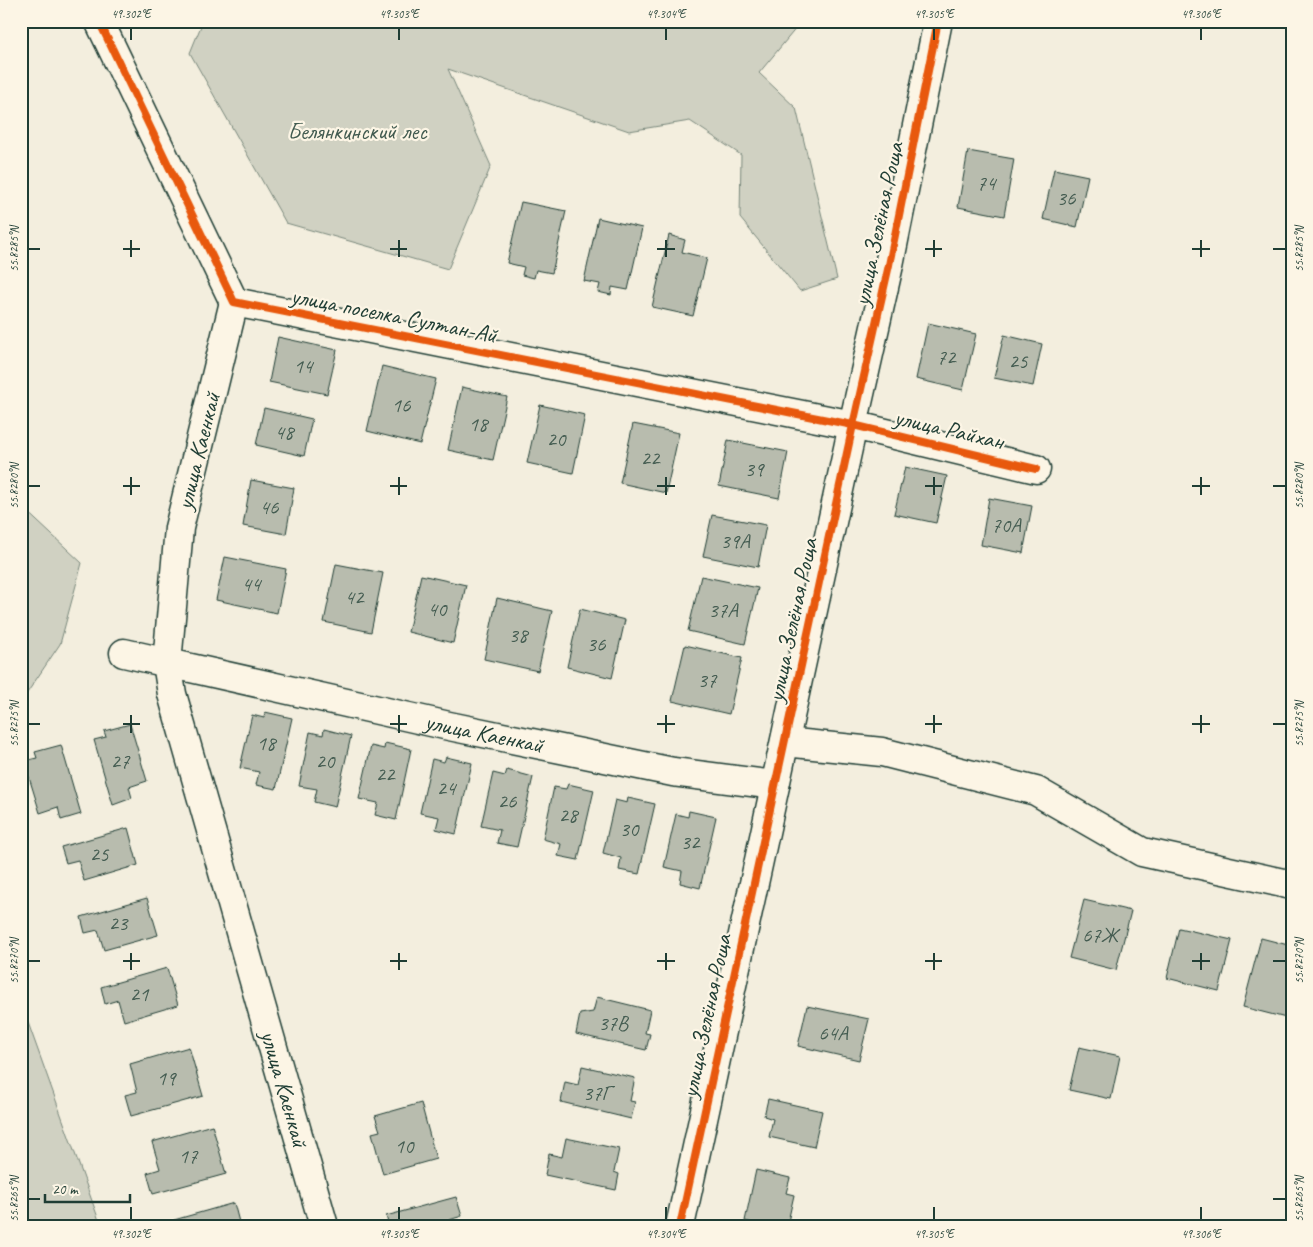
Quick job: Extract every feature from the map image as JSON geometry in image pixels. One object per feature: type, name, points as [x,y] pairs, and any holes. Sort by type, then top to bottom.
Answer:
[{"type":"street","points":[[99,21],[234,302]]},
{"type":"street","name":"улица Зелёная Роща","points":[[680,1226],[853,426],[890,265],[937,22]]},
{"type":"street","name":"улица поселка Султан-Ай","points":[[234,302],[853,426]]},
{"type":"street","name":"улица Каенкай","points":[[234,302],[180,528],[167,662],[175,703],[324,1226]]},
{"type":"street","name":"улица Райхан","points":[[853,426],[1036,469]]},
{"type":"street","name":"улица Каенкай","points":[[124,652],[449,726],[673,772],[775,785]]},
{"type":"street","points":[[785,742],[882,752],[1036,791],[1142,852],[1292,885]]},
{"type":"green space","name":"Белянкинский лес","points":[[203,21],[802,21],[759,73],[796,108],[837,279],[800,291],[740,218],[741,155],[690,121],[629,131],[448,69],[491,166],[448,269],[286,223],[190,53]]},
{"type":"green space","points":[[21,506],[82,563],[60,644],[21,702]]},
{"type":"green space","points":[[21,1003],[101,1226],[21,1226]]},
{"type":"building","points":[[968,151],[1014,159],[1004,216],[958,207]]},
{"type":"building","points":[[1054,169],[1088,176],[1077,227],[1043,219]]},
{"type":"building","points":[[521,202],[566,211],[552,273],[536,270],[534,278],[522,275],[524,267],[507,263]]},
{"type":"building","points":[[598,218],[642,228],[628,290],[612,287],[611,295],[598,292],[600,284],[584,281]]},
{"type":"building","points":[[669,235],[685,240],[682,252],[707,258],[693,316],[652,307]]},
{"type":"building","points":[[928,323],[976,334],[963,390],[916,379]]},
{"type":"building","points":[[1004,335],[1042,344],[1033,386],[994,378]]},
{"type":"building","points":[[278,337],[337,350],[327,394],[269,382]]},
{"type":"building","points":[[382,366],[436,379],[420,444],[367,431]]},
{"type":"building","points":[[462,387],[507,397],[493,460],[448,450]]},
{"type":"building","points":[[540,405],[585,415],[573,473],[527,463]]},
{"type":"building","points":[[264,408],[312,419],[304,456],[256,445]]},
{"type":"building","points":[[633,424],[679,433],[666,493],[620,483]]},
{"type":"building","points":[[728,440],[788,452],[779,498],[719,486]]},
{"type":"building","points":[[905,467],[947,476],[936,523],[894,514]]},
{"type":"building","points":[[251,480],[294,488],[286,534],[243,526]]},
{"type":"building","points":[[989,498],[1032,506],[1023,553],[981,545]]},
{"type":"building","points":[[712,515],[766,525],[758,567],[703,556]]},
{"type":"building","points":[[225,557],[286,569],[277,613],[216,600]]},
{"type":"building","points":[[336,564],[383,573],[371,632],[324,622]]},
{"type":"building","points":[[421,575],[466,585],[453,643],[408,632]]},
{"type":"building","points":[[701,576],[758,588],[745,644],[688,631]]},
{"type":"building","points":[[497,598],[552,611],[538,671],[484,659]]},
{"type":"building","points":[[580,609],[625,620],[612,678],[567,667]]},
{"type":"building","points":[[685,645],[742,658],[729,714],[672,701]]},
{"type":"building","points":[[265,712],[292,718],[276,789],[256,785],[259,772],[240,768],[252,715],[264,718]]},
{"type":"building","points":[[130,724],[147,781],[129,787],[132,798],[113,805],[94,740],[106,737],[104,731]]},
{"type":"building","points":[[324,729],[351,736],[335,807],[314,802],[317,789],[299,786],[310,732],[323,735]]},
{"type":"building","points":[[385,743],[411,749],[396,820],[375,815],[378,803],[359,799],[371,746],[384,749]]},
{"type":"building","points":[[61,745],[81,814],[61,820],[58,807],[40,813],[24,761],[37,758],[35,752]]},
{"type":"building","points":[[446,757],[472,763],[456,834],[436,829],[439,817],[420,813],[432,759],[444,762]]},
{"type":"building","points":[[507,770],[533,777],[517,847],[497,843],[500,830],[481,826],[493,773],[505,776]]},
{"type":"building","points":[[568,784],[594,790],[578,860],[558,856],[561,844],[543,839],[554,787],[566,789]]},
{"type":"building","points":[[628,798],[655,804],[639,874],[619,870],[621,858],[603,853],[615,800],[627,803]]},
{"type":"building","points":[[689,811],[716,817],[700,888],[680,883],[682,871],[664,867],[676,814],[688,817]]},
{"type":"building","points":[[128,828],[138,865],[84,881],[78,860],[66,863],[61,847]]},
{"type":"building","points":[[147,898],[158,935],[104,950],[98,930],[85,933],[81,917]]},
{"type":"building","points":[[1084,900],[1131,911],[1116,970],[1069,958]]},
{"type":"building","points":[[1179,928],[1232,940],[1219,991],[1167,978]]},
{"type":"building","points":[[1261,938],[1292,946],[1292,995],[1286,1018],[1243,1007]]},
{"type":"building","points":[[167,968],[178,1005],[124,1021],[118,1000],[105,1004],[101,987]]},
{"type":"building","points":[[597,997],[650,1010],[645,1033],[650,1034],[646,1050],[576,1034],[580,1014],[593,1012]]},
{"type":"building","points":[[807,1006],[869,1019],[859,1060],[798,1046]]},
{"type":"building","points":[[189,1047],[203,1096],[131,1116],[125,1095],[137,1092],[130,1064]]},
{"type":"building","points":[[1079,1047],[1120,1056],[1111,1099],[1069,1090]]},
{"type":"building","points":[[582,1066],[635,1078],[630,1101],[635,1102],[631,1119],[561,1102],[565,1082],[578,1085]]},
{"type":"building","points":[[768,1099],[822,1111],[814,1147],[769,1137],[773,1119],[764,1116]]},
{"type":"building","points":[[421,1103],[436,1159],[383,1174],[372,1133],[380,1131],[375,1116]]},
{"type":"building","points":[[212,1125],[226,1174],[153,1194],[147,1173],[160,1169],[152,1142]]},
{"type":"building","points":[[566,1138],[619,1149],[614,1172],[619,1174],[616,1190],[545,1175],[549,1154],[562,1157]]},
{"type":"building","points":[[756,1170],[790,1178],[786,1193],[794,1195],[787,1226],[766,1226],[745,1221]]},
{"type":"building","points":[[456,1197],[462,1216],[449,1220],[451,1226],[389,1226],[386,1216]]},
{"type":"building","points":[[234,1203],[240,1226],[176,1226],[174,1220]]},
{"type":"building","points":[[552,1220],[579,1226],[551,1226]]},
{"type":"cycle path","points":[[99,21],[234,302],[853,425],[1036,469]]},
{"type":"cycle path","points":[[680,1226],[889,265],[938,21]]}]
